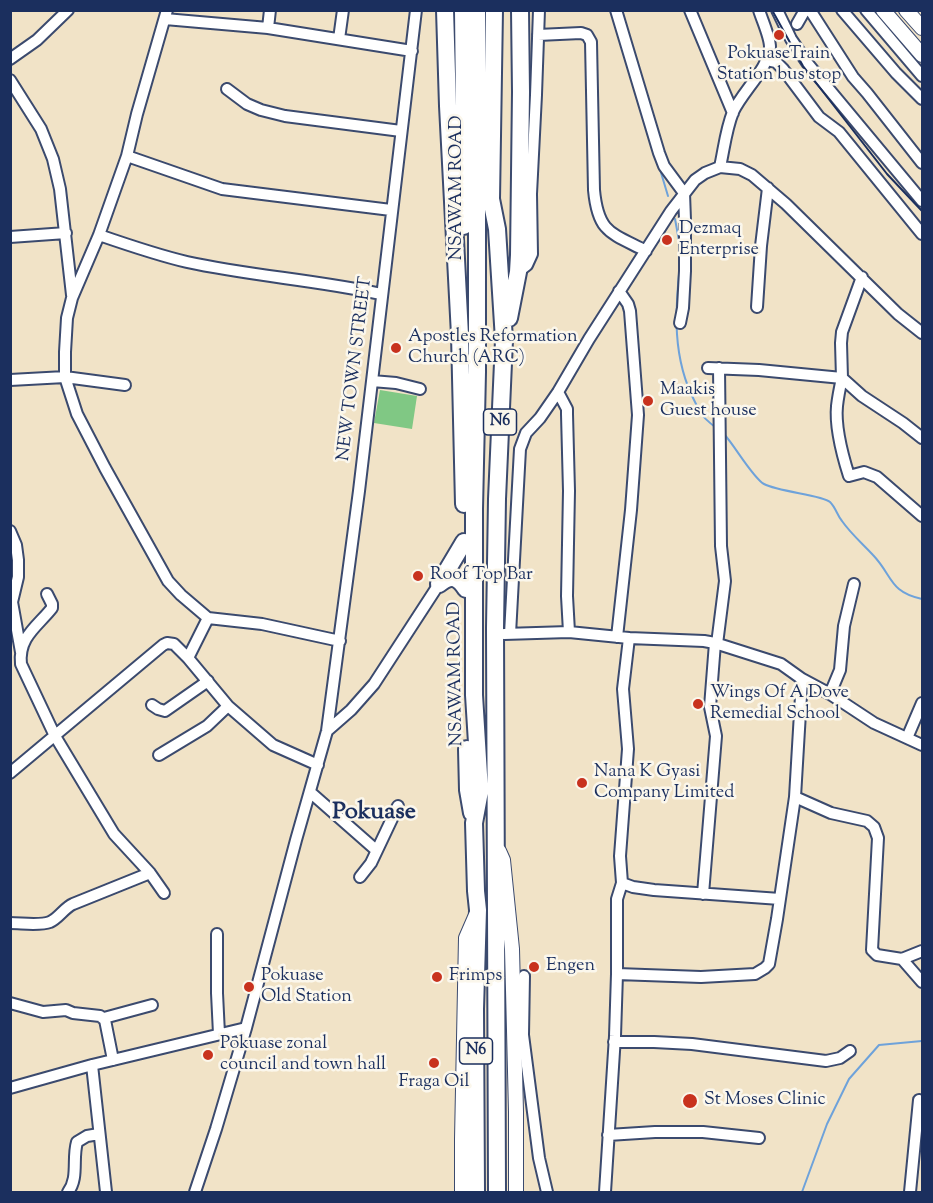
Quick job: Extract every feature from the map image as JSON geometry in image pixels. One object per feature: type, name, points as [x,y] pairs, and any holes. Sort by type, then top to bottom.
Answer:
[{"type":"highway","points":[[445,10],[460,335],[468,790],[474,823]]},
{"type":"highway","points":[[460,335],[465,196],[463,10]]},
{"type":"highway","name":"NSAWAM ROAD","points":[[476,1192],[475,1009],[478,910],[474,823],[480,791],[474,695],[477,10]]},
{"type":"highway","name":"NSAWAM ROAD","points":[[494,10],[491,199],[497,229],[504,340],[496,499],[502,634],[496,847],[497,1192]]},
{"type":"highway","points":[[497,229],[502,199],[515,12]]},
{"type":"highway","points":[[504,340],[518,272],[521,92],[515,12]]},
{"type":"highway","points":[[439,584],[464,542]]},
{"type":"highway","points":[[439,584],[455,578],[466,589]]},
{"type":"main road","points":[[883,10],[922,55]]},
{"type":"main road","points":[[906,10],[922,28]]},
{"type":"main road","points":[[496,847],[503,860],[512,949],[516,1192]]},
{"type":"main road","points":[[462,1192],[465,938],[478,910]]},
{"type":"main road","points":[[497,971],[513,1004]]},
{"type":"street","points":[[10,59],[37,40],[68,10]]},
{"type":"street","points":[[268,28],[270,10]]},
{"type":"street","points":[[339,39],[343,10]]},
{"type":"street","name":"NEW TOWN STREET","points":[[195,1192],[246,1028],[327,731],[340,641],[416,10]]},
{"type":"street","points":[[518,272],[527,265],[532,254],[531,194],[539,10]]},
{"type":"street","points":[[616,10],[659,153],[664,166],[684,194],[685,271],[680,323]]},
{"type":"street","points":[[690,10],[733,113]]},
{"type":"street","points":[[720,167],[733,113],[767,60],[770,46],[759,10]]},
{"type":"street","points":[[777,10],[791,39],[808,64],[922,201]]},
{"type":"street","points":[[797,24],[807,10],[853,77],[922,163]]},
{"type":"street","points":[[842,10],[896,73],[922,99]]},
{"type":"street","points":[[866,10],[922,76]]},
{"type":"street","points":[[340,641],[262,624],[208,618],[168,581],[77,414],[65,377],[64,352],[67,318],[72,298],[99,235],[127,156],[166,15],[268,28],[412,51]]},
{"type":"street","points":[[538,35],[581,33],[587,35],[591,42],[595,205],[603,225],[609,231],[646,251]]},
{"type":"street","points":[[767,60],[776,62],[783,69],[819,117],[839,132],[922,234]]},
{"type":"street","points":[[10,80],[40,129],[53,159],[60,189],[72,298]]},
{"type":"street","points":[[227,89],[248,104],[285,116],[401,131]]},
{"type":"street","points":[[127,156],[222,189],[392,210]]},
{"type":"street","points":[[922,333],[898,314],[862,277],[752,175],[740,169],[720,167],[695,180],[619,291],[558,392],[540,418],[526,433],[520,449],[502,634],[569,632],[629,638],[704,641],[716,644],[781,664],[874,723],[922,745]]},
{"type":"street","points":[[757,307],[768,188]]},
{"type":"street","points":[[10,237],[66,233]]},
{"type":"street","points":[[99,235],[140,250],[189,262],[381,294]]},
{"type":"street","points":[[862,277],[841,343],[842,378],[837,414],[843,457],[849,476],[864,472],[877,477],[922,516]]},
{"type":"street","points":[[617,637],[631,510],[638,415],[630,312],[628,304],[619,291]]},
{"type":"street","points":[[703,894],[716,736],[710,711],[725,581],[721,546],[720,431],[714,368],[842,378],[862,396],[922,438]]},
{"type":"street","points":[[10,380],[65,377],[124,385]]},
{"type":"street","points":[[372,381],[396,383],[420,389]]},
{"type":"street","points":[[558,392],[567,409],[569,632]]},
{"type":"street","points":[[10,531],[16,545],[18,561],[18,577],[12,602],[21,664],[56,736],[114,834],[150,873],[164,893]]},
{"type":"street","points":[[327,731],[351,710],[374,684],[439,584]]},
{"type":"street","points":[[830,694],[840,670],[844,626],[854,584]]},
{"type":"street","points":[[21,652],[32,628],[52,608],[47,594]]},
{"type":"street","points":[[188,658],[208,618]]},
{"type":"street","points":[[605,1192],[617,974],[617,899],[622,883],[620,856],[628,749],[623,689],[629,638]]},
{"type":"street","points":[[10,773],[166,643],[174,644],[228,706],[273,745],[318,765]]},
{"type":"street","points":[[617,974],[701,977],[755,974],[769,964],[795,797],[802,679]]},
{"type":"street","points":[[152,705],[165,711],[208,681]]},
{"type":"street","points":[[907,738],[922,704]]},
{"type":"street","points":[[159,755],[207,726],[228,706]]},
{"type":"street","points":[[310,792],[376,850]]},
{"type":"street","points":[[795,797],[831,813],[867,821],[874,827],[878,838],[872,950],[878,955],[903,959],[922,951]]},
{"type":"street","points":[[360,877],[370,863],[398,806]]},
{"type":"street","points":[[11,923],[50,922],[73,904],[150,873]]},
{"type":"street","points":[[622,883],[648,890],[780,899]]},
{"type":"street","points":[[217,934],[219,1034]]},
{"type":"street","points":[[903,959],[922,982]]},
{"type":"street","points":[[524,976],[523,1035],[539,1158],[547,1192]]},
{"type":"street","points":[[10,1003],[39,1011],[66,1010],[104,1018],[152,1005]]},
{"type":"street","points":[[104,1018],[113,1060]]},
{"type":"street","points":[[10,1088],[92,1065],[246,1028]]},
{"type":"street","points":[[614,1042],[692,1044],[826,1062],[840,1058],[850,1051]]},
{"type":"street","points":[[92,1065],[106,1192]]},
{"type":"street","points":[[910,1192],[919,1100]]},
{"type":"street","points":[[608,1135],[703,1132],[759,1138]]},
{"type":"street","points":[[68,1192],[74,1180],[77,1142],[87,1136],[99,1134]]},
{"type":"green space","points":[[380,390],[417,396],[412,429],[374,423]]},
{"type":"waterway","points":[[659,166],[668,196]]},
{"type":"waterway","points":[[675,219],[680,246]]},
{"type":"waterway","points":[[680,264],[676,317],[682,368],[701,414],[715,427]]},
{"type":"waterway","points":[[724,434],[764,484],[830,502],[840,519],[879,563],[897,588],[922,599]]},
{"type":"waterway","points":[[802,1192],[827,1124],[849,1079],[879,1045],[922,1041]]},
{"type":"railway","points":[[772,10],[803,66],[887,174],[922,211]]},
{"type":"place","name":"PokuaseTrain Station bus stop","points":[[779,35]]},
{"type":"place","name":"Dezmaq Enterprise","points":[[667,240]]},
{"type":"place","name":"Apostles Reformation Church (ARC)","points":[[396,348]]},
{"type":"place","name":"Maakis Guest house","points":[[648,401]]},
{"type":"place","name":"Roof Top Bar","points":[[418,576]]},
{"type":"place","name":"Wings Of A Dove Remedial School","points":[[698,704]]},
{"type":"place","name":"Nana K Gyasi Company Limited","points":[[582,783]]},
{"type":"place","name":"Engen","points":[[534,967]]},
{"type":"place","name":"Frimps","points":[[437,977]]},
{"type":"place","name":"Pokuase Old Station","points":[[249,987]]},
{"type":"place","name":"Pokuase zonal council and town hall","points":[[208,1055]]},
{"type":"place","name":"Fraga Oil","points":[[434,1063]]},
{"type":"place","name":"St Moses Clinic","points":[[690,1101]]},
{"type":"district","name":"Pokuase","points":[[374,814]]}]
